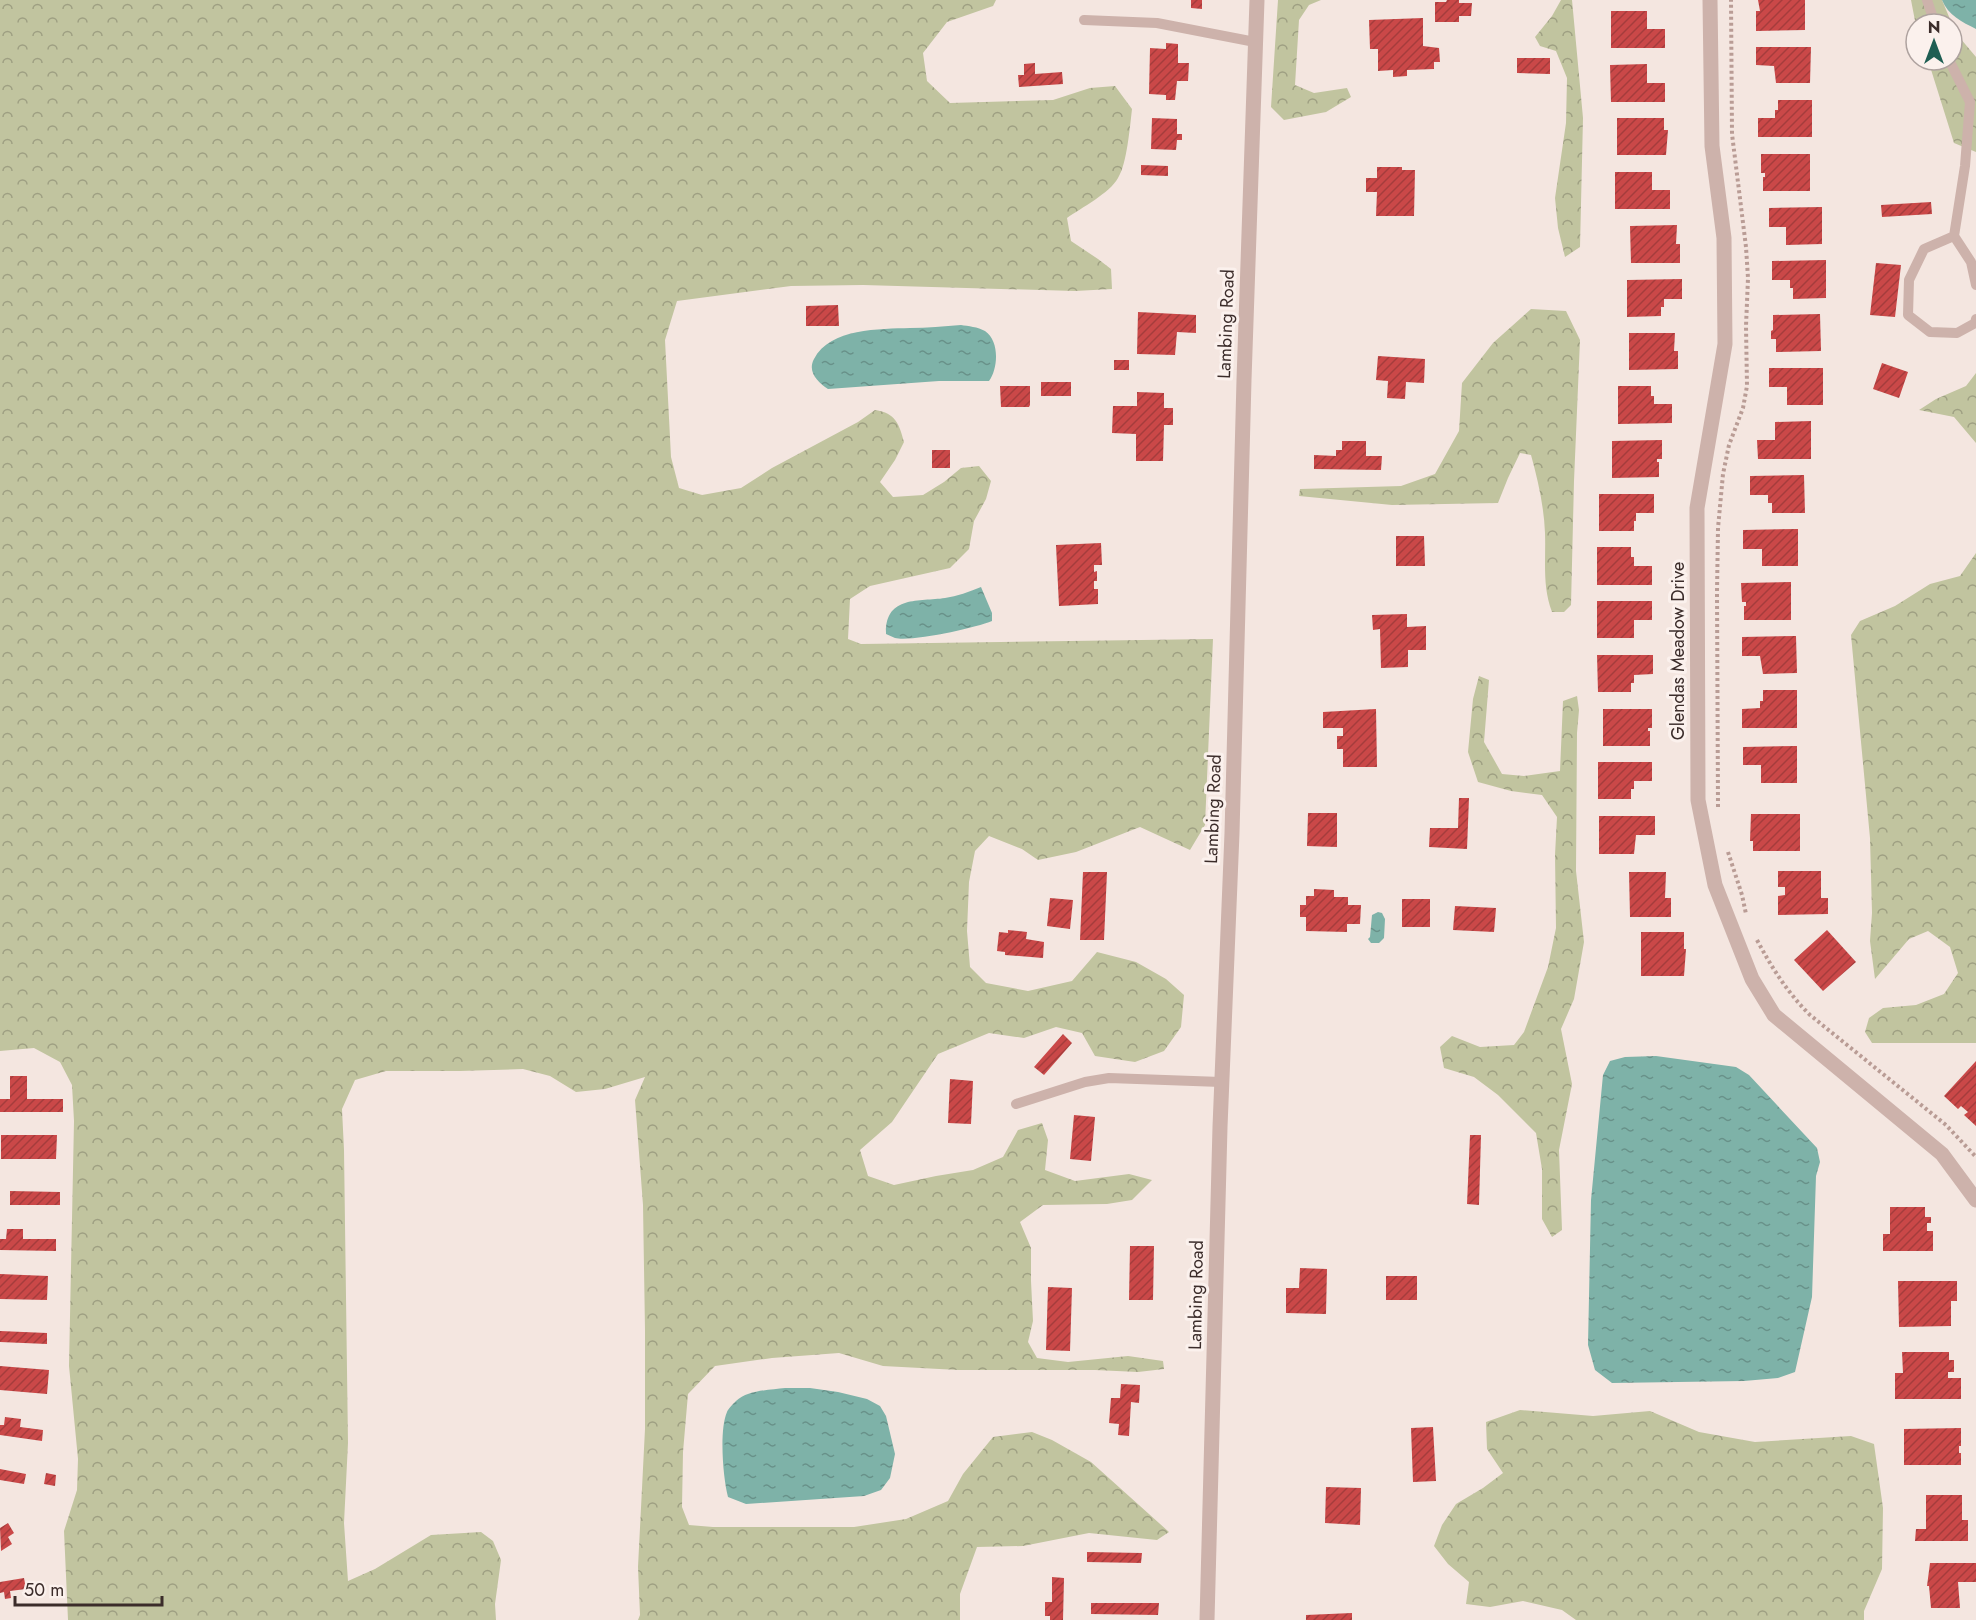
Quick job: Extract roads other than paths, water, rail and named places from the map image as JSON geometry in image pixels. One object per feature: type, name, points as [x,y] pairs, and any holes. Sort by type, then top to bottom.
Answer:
[{"type":"street","name":"Lambing Road","points":[[1207,1620],[1221,1082],[1233,833],[1257,0]]},
{"type":"street","name":"Glendas Meadow Drive","points":[[1710,0],[1712,146],[1724,238],[1725,344],[1696,508],[1698,800],[1715,885],[1752,979],[1774,1015],[1942,1154],[1976,1200]]},
{"type":"lane","points":[[1084,20],[1157,23],[1255,42]]},
{"type":"lane","points":[[1955,72],[1970,102],[1965,166],[1954,236],[1971,262],[1976,285]]},
{"type":"lane","points":[[1954,236],[1924,249],[1909,280],[1908,315],[1930,332],[1957,333],[1975,323],[1976,319]]},
{"type":"lane","points":[[1016,1104],[1084,1082],[1108,1078],[1221,1082]]},
{"type":"water","points":[[1942,0],[1976,0],[1976,29],[1964,23],[1964,12],[1950,12]]},
{"type":"water","points":[[961,325],[985,331],[993,341],[996,363],[989,381],[939,381],[828,389],[817,380],[813,372],[812,364],[821,349],[843,336],[871,330]]},
{"type":"water","points":[[981,587],[992,613],[992,621],[958,631],[915,638],[895,638],[886,634],[887,621],[891,612],[905,603],[945,598]]},
{"type":"water","points":[[1382,913],[1385,919],[1384,938],[1379,943],[1371,943],[1368,939],[1372,915]]},
{"type":"water","points":[[1656,1056],[1736,1067],[1749,1075],[1817,1148],[1820,1162],[1816,1176],[1812,1297],[1795,1372],[1778,1378],[1744,1381],[1612,1383],[1595,1370],[1588,1345],[1591,1200],[1603,1075],[1610,1061],[1625,1057]]},
{"type":"water","points":[[810,1388],[838,1392],[867,1399],[880,1406],[886,1416],[895,1454],[890,1478],[881,1490],[864,1496],[746,1504],[728,1497],[722,1442],[728,1411],[741,1397],[759,1391]]}]
